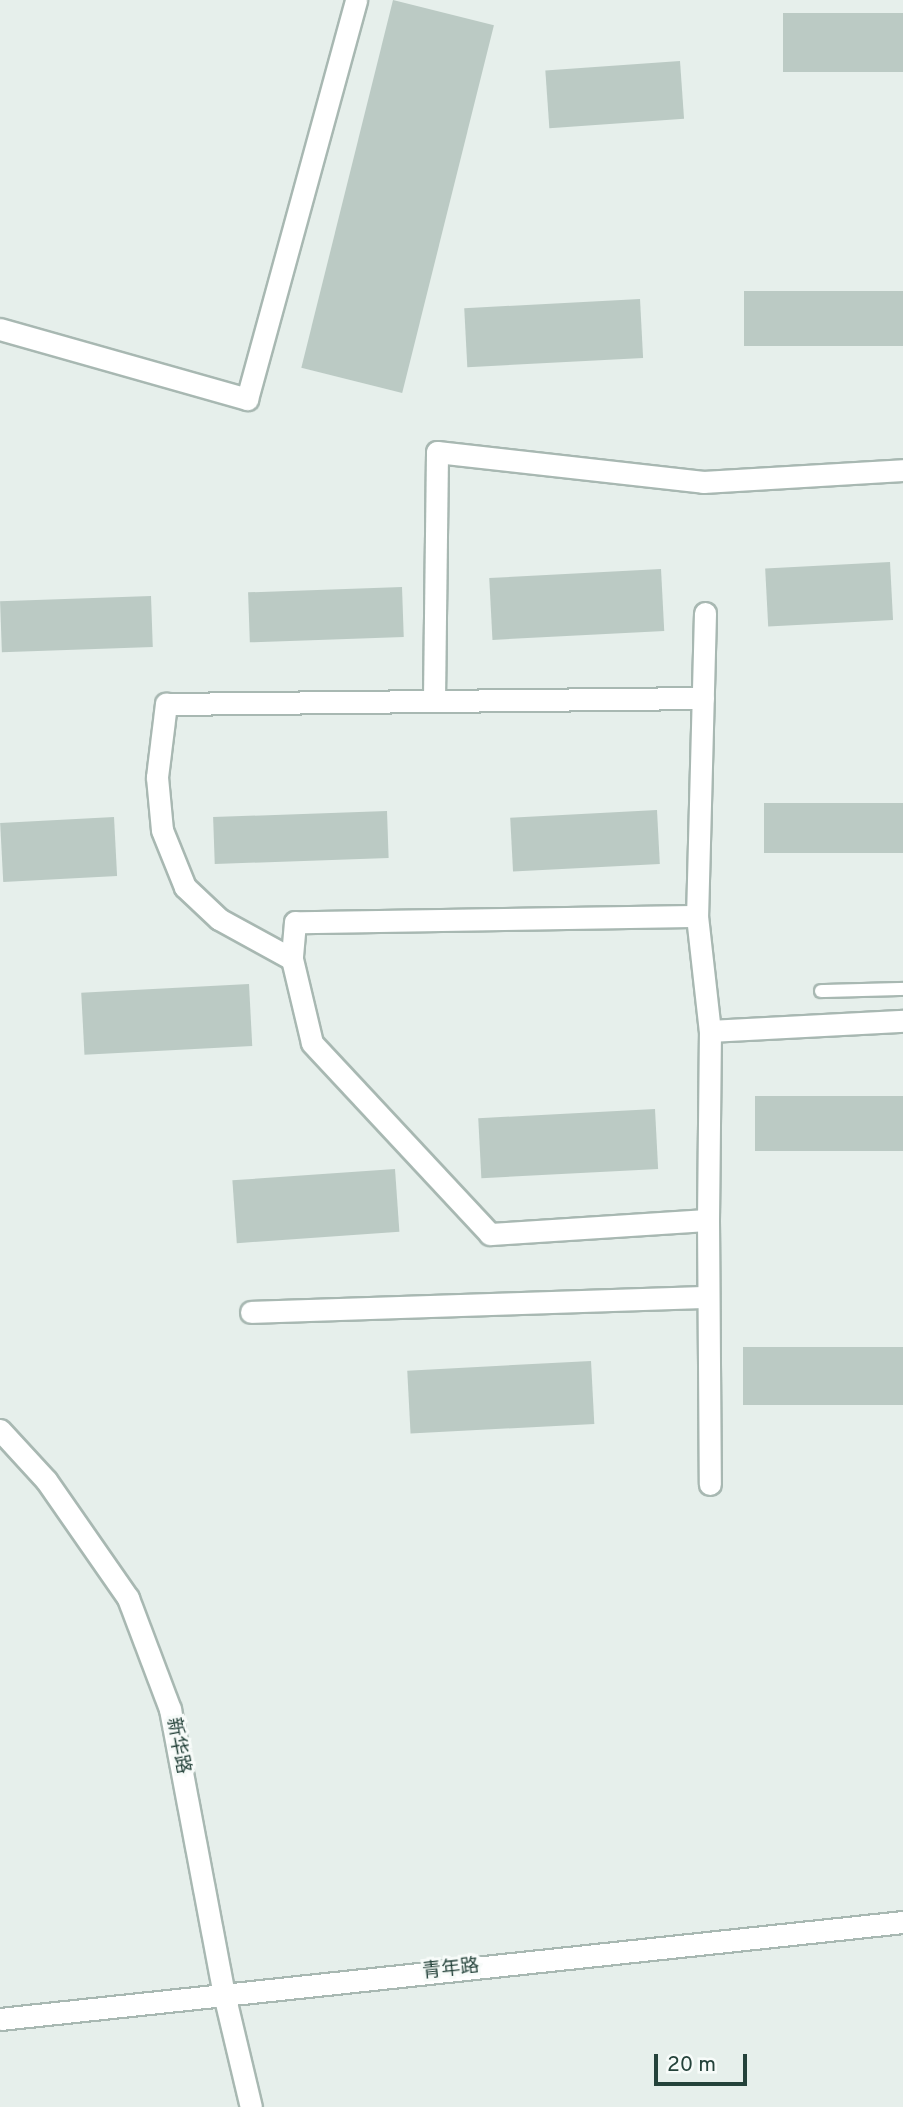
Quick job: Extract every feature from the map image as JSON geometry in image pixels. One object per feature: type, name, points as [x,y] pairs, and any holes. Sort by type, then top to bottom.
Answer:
[{"type":"street","points":[[0,329],[247,399],[356,0]]},
{"type":"street","points":[[433,699],[437,452],[703,482],[903,470]]},
{"type":"street","points":[[705,613],[697,916],[710,1031],[710,1483]]},
{"type":"street","points":[[292,959],[219,919],[185,887],[162,830],[157,777],[166,704],[703,698]]},
{"type":"street","points":[[697,916],[295,922],[292,959],[312,1043],[490,1234],[708,1220]]},
{"type":"street","points":[[710,1031],[903,1021]]},
{"type":"street","points":[[251,1312],[708,1297]]},
{"type":"street","name":"新华路","points":[[0,1430],[46,1480],[128,1598],[170,1709],[224,1994],[251,2107]]},
{"type":"street","name":"青年路","points":[[0,2019],[903,1922]]},
{"type":"lane","points":[[821,991],[903,989]]},
{"type":"building","points":[[393,0],[494,25],[402,393],[301,368]]},
{"type":"building","points":[[783,13],[903,13],[903,72],[783,72]]},
{"type":"building","points":[[680,61],[684,119],[549,128],[545,70]]},
{"type":"building","points":[[744,291],[903,291],[903,346],[744,346]]},
{"type":"building","points":[[640,299],[643,358],[467,367],[464,308]]},
{"type":"building","points":[[890,562],[893,620],[768,626],[765,569]]},
{"type":"building","points":[[661,569],[664,631],[492,640],[489,578]]},
{"type":"building","points":[[402,587],[404,637],[250,642],[248,592]]},
{"type":"building","points":[[151,596],[153,647],[2,652],[0,601]]},
{"type":"building","points":[[764,803],[903,803],[903,853],[764,853]]},
{"type":"building","points":[[657,810],[660,864],[513,872],[510,818]]},
{"type":"building","points":[[387,811],[389,858],[215,864],[213,817]]},
{"type":"building","points":[[114,817],[117,876],[3,882],[0,823]]},
{"type":"building","points":[[249,984],[252,1046],[84,1055],[81,993]]},
{"type":"building","points":[[755,1096],[903,1096],[903,1151],[755,1151]]},
{"type":"building","points":[[655,1109],[658,1169],[481,1178],[478,1118]]},
{"type":"building","points":[[395,1169],[399,1232],[237,1243],[232,1180]]},
{"type":"building","points":[[743,1347],[903,1347],[903,1405],[743,1405]]},
{"type":"building","points":[[591,1361],[594,1424],[411,1434],[407,1371]]}]
